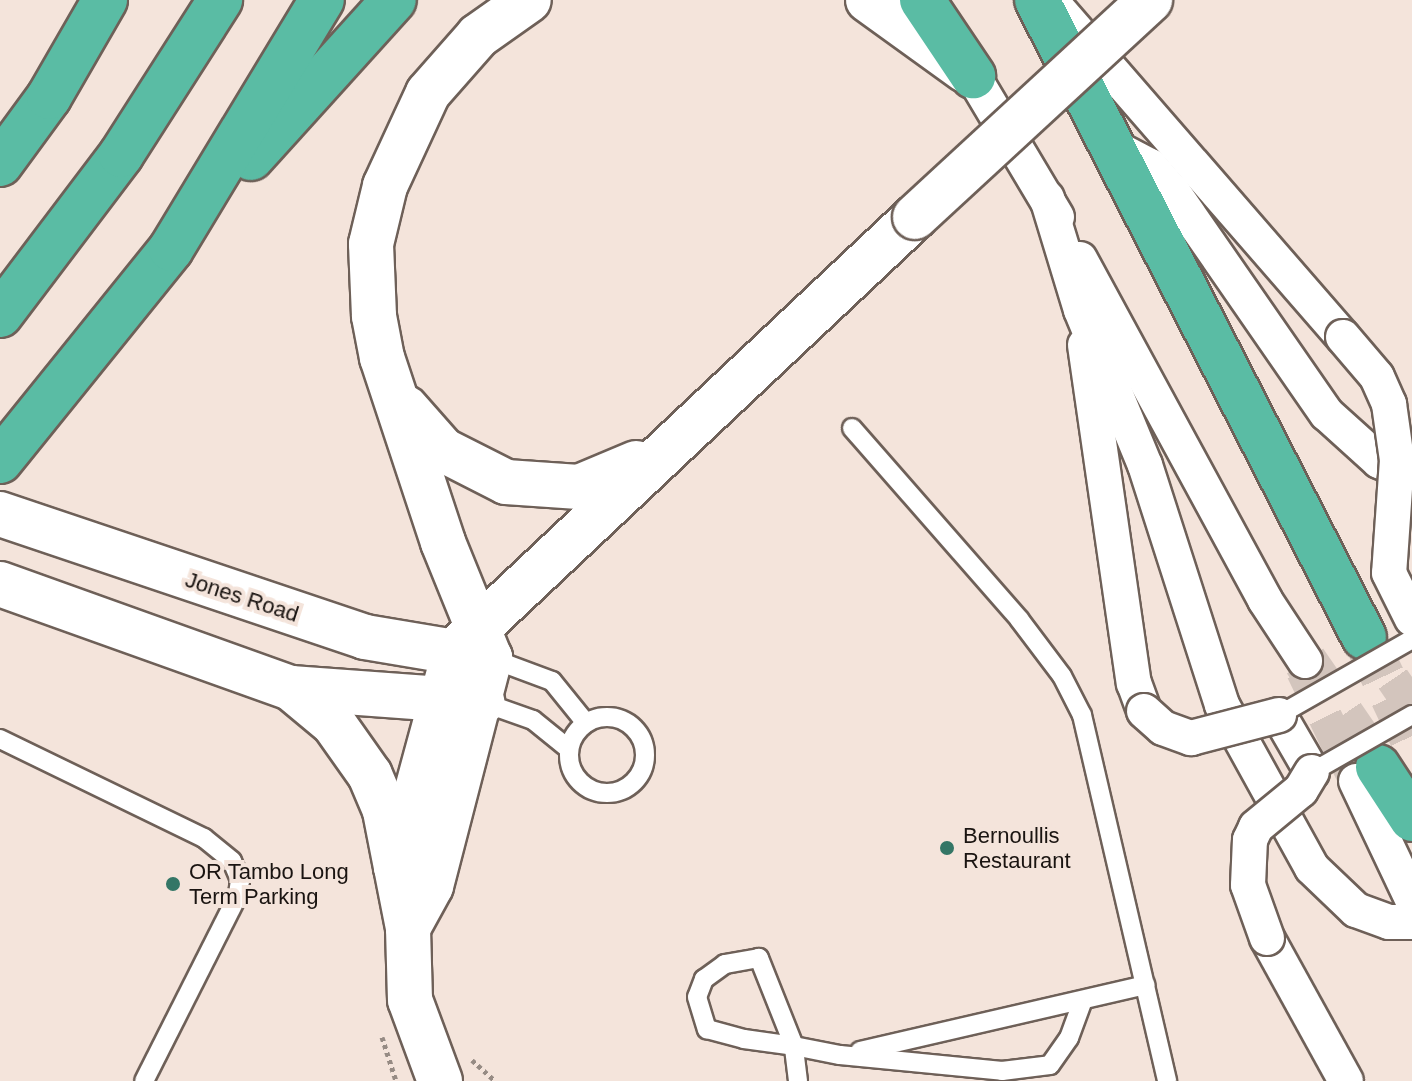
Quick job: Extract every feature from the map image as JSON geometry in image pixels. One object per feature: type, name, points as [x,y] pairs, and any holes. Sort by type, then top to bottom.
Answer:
[{"type":"highway","points":[[0,164],[49,97],[105,0]]},
{"type":"highway","points":[[0,315],[121,155],[220,0]]},
{"type":"highway","points":[[171,249],[322,0]]},
{"type":"highway","points":[[12,448],[171,249],[394,0]]},
{"type":"highway","points":[[922,0],[973,76]]},
{"type":"highway","points":[[1037,0],[1364,637]]},
{"type":"highway","points":[[1367,774],[1412,819]]},
{"type":"street","points":[[408,928],[431,886],[462,699],[475,644],[392,391],[374,316],[371,268],[385,186],[428,93],[478,36],[529,0]]},
{"type":"street","points":[[868,0],[973,76],[1047,198],[1265,600],[1304,666]]},
{"type":"street","points":[[1050,0],[1278,260],[1384,390],[1397,460],[1387,559],[1403,582],[1412,619]]},
{"type":"street","points":[[475,644],[675,440],[1150,0]]},
{"type":"street","points":[[1112,146],[1150,166],[1173,192],[1327,414],[1379,461],[1412,476]]},
{"type":"street","points":[[1047,198],[1081,310],[1145,465],[1209,673],[1293,838],[1328,887],[1356,910],[1389,922],[1412,922]]},
{"type":"street","points":[[1081,310],[1134,683],[1144,711],[1163,728],[1191,738],[1279,715],[1312,772],[1301,790],[1256,827],[1250,840],[1248,885],[1319,1081]]},
{"type":"street","points":[[392,391],[443,450],[486,475],[529,487],[597,483],[675,440]]},
{"type":"street","name":"Jones Road","points":[[0,514],[365,637],[475,644]]},
{"type":"street","points":[[0,584],[291,688],[462,699]]},
{"type":"street","points":[[291,688],[334,724],[370,775],[385,811],[408,928],[410,1000],[445,1073]]},
{"type":"street","points":[[396,867],[462,699]]},
{"type":"street","points":[[1367,774],[1412,899]]},
{"type":"street","points":[[1267,938],[1346,1081]]},
{"type":"lane","points":[[852,428],[1062,676],[1094,757],[1167,1081]]},
{"type":"lane","points":[[1279,715],[1412,639]]},
{"type":"lane","points":[[475,644],[552,681],[586,723]]},
{"type":"lane","points":[[462,699],[533,720],[569,749],[574,772],[590,789],[621,791],[635,782],[646,752],[631,725],[617,718],[586,723],[569,749]]},
{"type":"lane","points":[[1312,772],[1412,715]]},
{"type":"lane","points":[[0,739],[204,838],[222,850],[236,871],[238,895],[144,1081]]},
{"type":"lane","points":[[798,1081],[794,1046],[769,971],[759,958],[725,964],[704,979],[697,997],[707,1029],[794,1046],[840,1055],[1002,1071],[1040,1069],[1059,1057],[1083,1000]]},
{"type":"lane","points":[[840,1055],[1145,985]]},
{"type":"tunnel","points":[[1364,637],[1412,707]]},
{"type":"tunnel","points":[[1364,637],[1412,739]]},
{"type":"tunnel","points":[[1305,661],[1378,767]]},
{"type":"tunnel","points":[[1303,671],[1356,781]]},
{"type":"place","name":"Bernoullis Restaurant","points":[[947,848]]},
{"type":"place","name":"OR Tambo Long Term Parking","points":[[173,884]]}]
